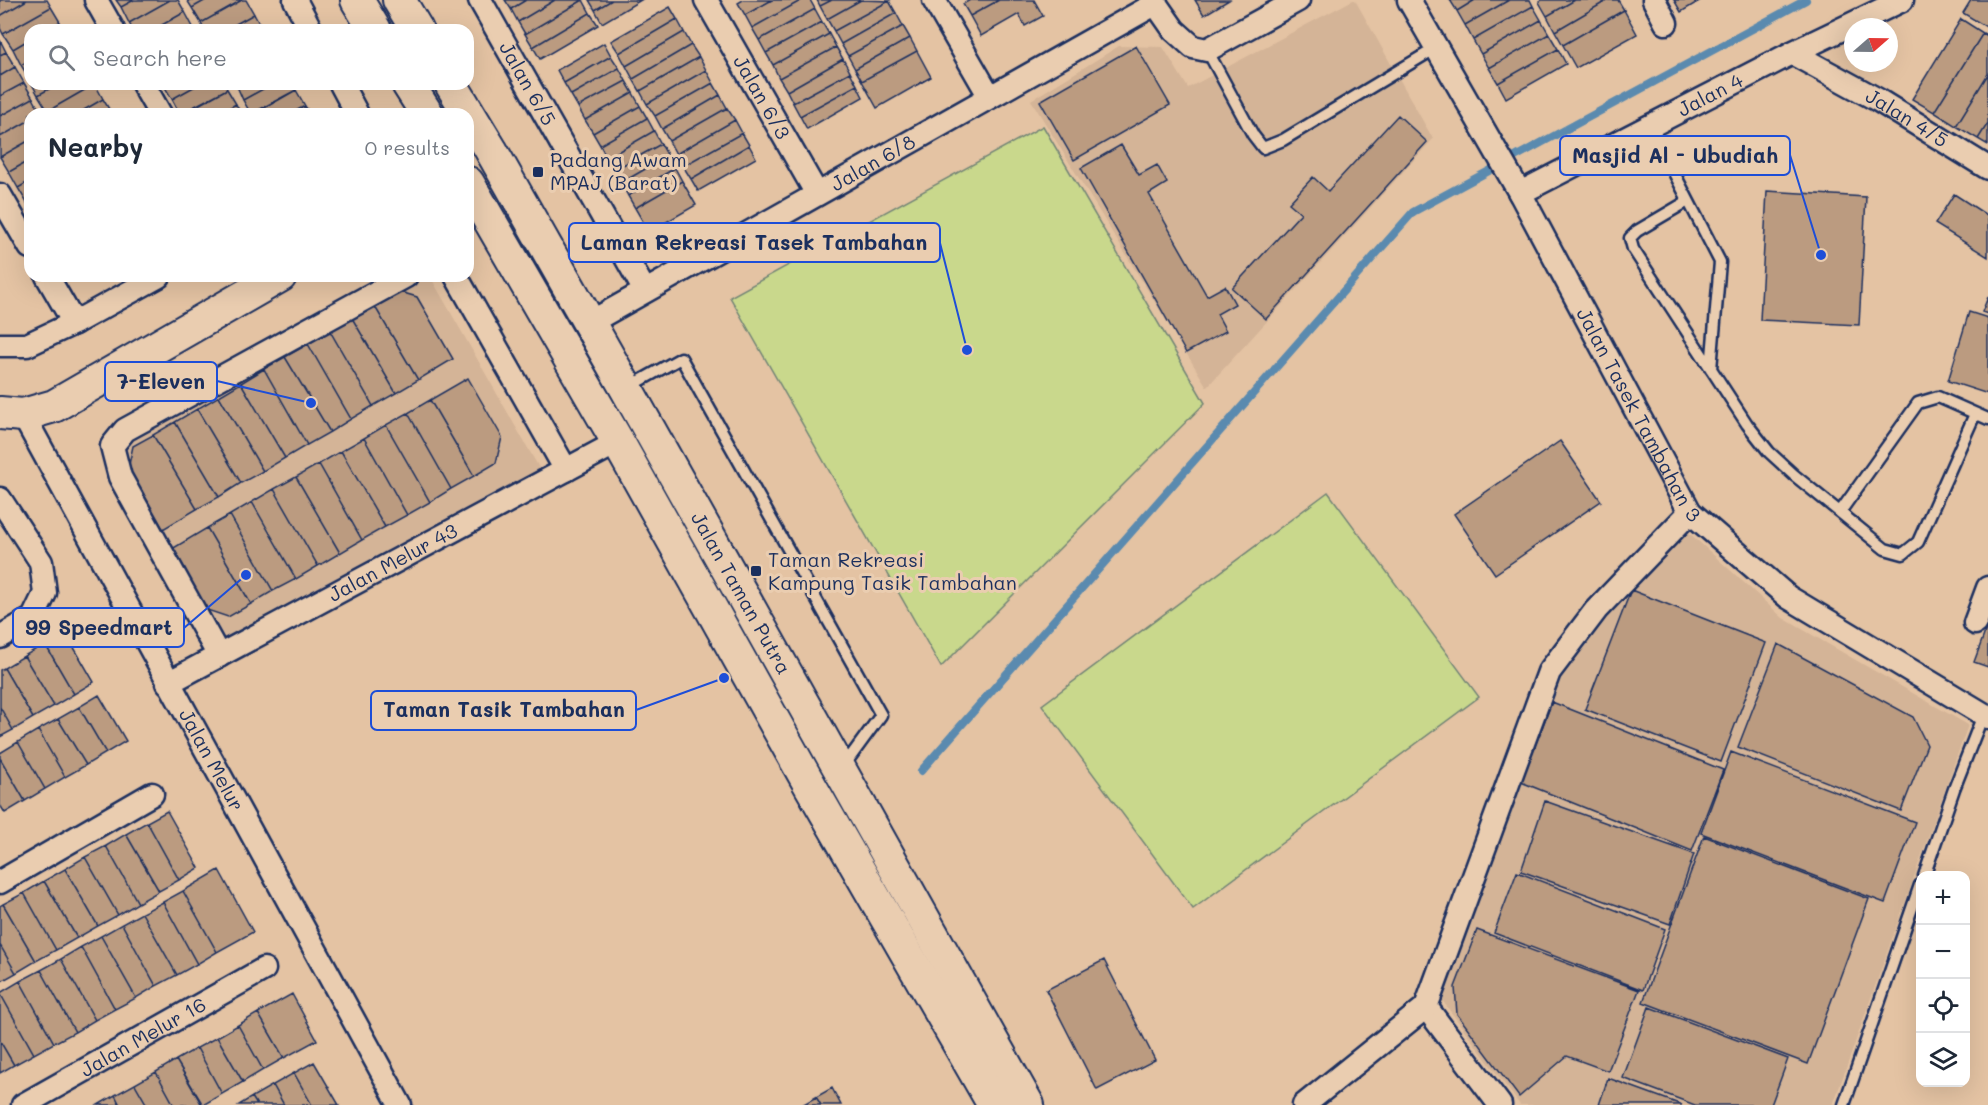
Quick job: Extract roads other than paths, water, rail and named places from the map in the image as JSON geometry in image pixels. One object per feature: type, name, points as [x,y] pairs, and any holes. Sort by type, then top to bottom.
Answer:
[{"type":"street","points":[[96,0],[110,24]]},
{"type":"street","points":[[295,0],[308,24]]},
{"type":"street","points":[[357,0],[371,24]]},
{"type":"street","points":[[399,0],[413,24]]},
{"type":"street","name":"Jalan 6/5","points":[[480,0],[645,291]]},
{"type":"street","points":[[934,0],[990,97]]},
{"type":"street","points":[[1154,2],[1174,30],[1193,47],[1208,50],[1298,0]]},
{"type":"street","name":"Jalan Tasek Tambahan 3","points":[[1409,0],[1514,183],[1690,512],[1788,597],[1986,716]]},
{"type":"street","points":[[1654,0],[1666,23]]},
{"type":"street","name":"Jalan 4","points":[[1514,183],[1650,126],[1902,0]]},
{"type":"street","name":"Jalan 6/8","points":[[589,323],[1154,2]]},
{"type":"street","name":"Jalan 6/3","points":[[715,3],[817,194]]},
{"type":"street","name":"Jalan 4/5","points":[[1792,53],[1878,100],[1988,168]]},
{"type":"street","points":[[146,90],[157,108]]},
{"type":"street","points":[[344,90],[354,108]]},
{"type":"street","points":[[412,90],[423,108]]},
{"type":"street","name":"Jalan Taman Putra","points":[[453,90],[460,108]]},
{"type":"street","name":"Jalan Taman Putra","points":[[479,157],[589,323],[1028,1105]]},
{"type":"street","name":"Jalan Taman Putra","points":[[474,193],[618,442],[811,787],[994,1105]]},
{"type":"street","points":[[0,195],[24,237]]},
{"type":"street","points":[[50,282],[74,323]]},
{"type":"street","points":[[0,345],[27,345],[74,323],[148,282]]},
{"type":"street","points":[[12,414],[54,406],[260,282]]},
{"type":"street","points":[[219,656],[120,477],[112,446],[125,430],[395,282]]},
{"type":"street","points":[[459,282],[566,470]]},
{"type":"street","name":"Jalan Melur","points":[[12,414],[168,683],[400,1105]]},
{"type":"street","name":"Jalan Melur 43","points":[[168,683],[618,442]]},
{"type":"street","points":[[0,500],[41,562],[45,593],[33,618],[0,637]]},
{"type":"street","points":[[1304,1105],[1426,1006],[1549,672],[1596,610],[1690,512]]},
{"type":"street","points":[[1975,623],[1988,588]]},
{"type":"street","points":[[811,787],[840,771]]},
{"type":"street","points":[[0,882],[152,794]]},
{"type":"street","name":"Jalan Melur 16","points":[[24,1105],[264,969]]},
{"type":"street","points":[[1426,1006],[1500,1105]]},
{"type":"lane","points":[[1208,50],[1253,135],[1263,148],[1283,140],[1436,48]]},
{"type":"lane","points":[[1650,126],[1719,262],[1711,369]]},
{"type":"lane","points":[[1688,201],[1637,231],[1630,238],[1633,249],[1747,424],[1769,452],[1885,549],[1903,554],[1917,542],[1975,414]]},
{"type":"lane","points":[[626,388],[681,358],[693,378],[881,715],[840,771]]},
{"type":"lane","points":[[1840,512],[1918,403],[1938,397],[1988,419]]},
{"type":"lane","points":[[1926,871],[1954,789],[1986,716]]},
{"type":"lane","points":[[1844,1105],[1916,897]]},
{"type":"waterway","points":[[921,771],[1413,212],[1806,0]]},
{"type":"place","name":"Padang Awam MPAJ (Barat)","points":[[538,172]]},
{"type":"place","name":"Masjid Al - Ubudiah","points":[[1821,255]]},
{"type":"place","name":"Laman Rekreasi Tasek Tambahan","points":[[967,350]]},
{"type":"place","name":"7-Eleven","points":[[311,403]]},
{"type":"place","name":"Taman Rekreasi Kampung Tasik Tambahan","points":[[756,571]]},
{"type":"place","name":"99 Speedmart","points":[[246,575]]},
{"type":"place","name":"Taman Tasik Tambahan","points":[[724,678]]}]
